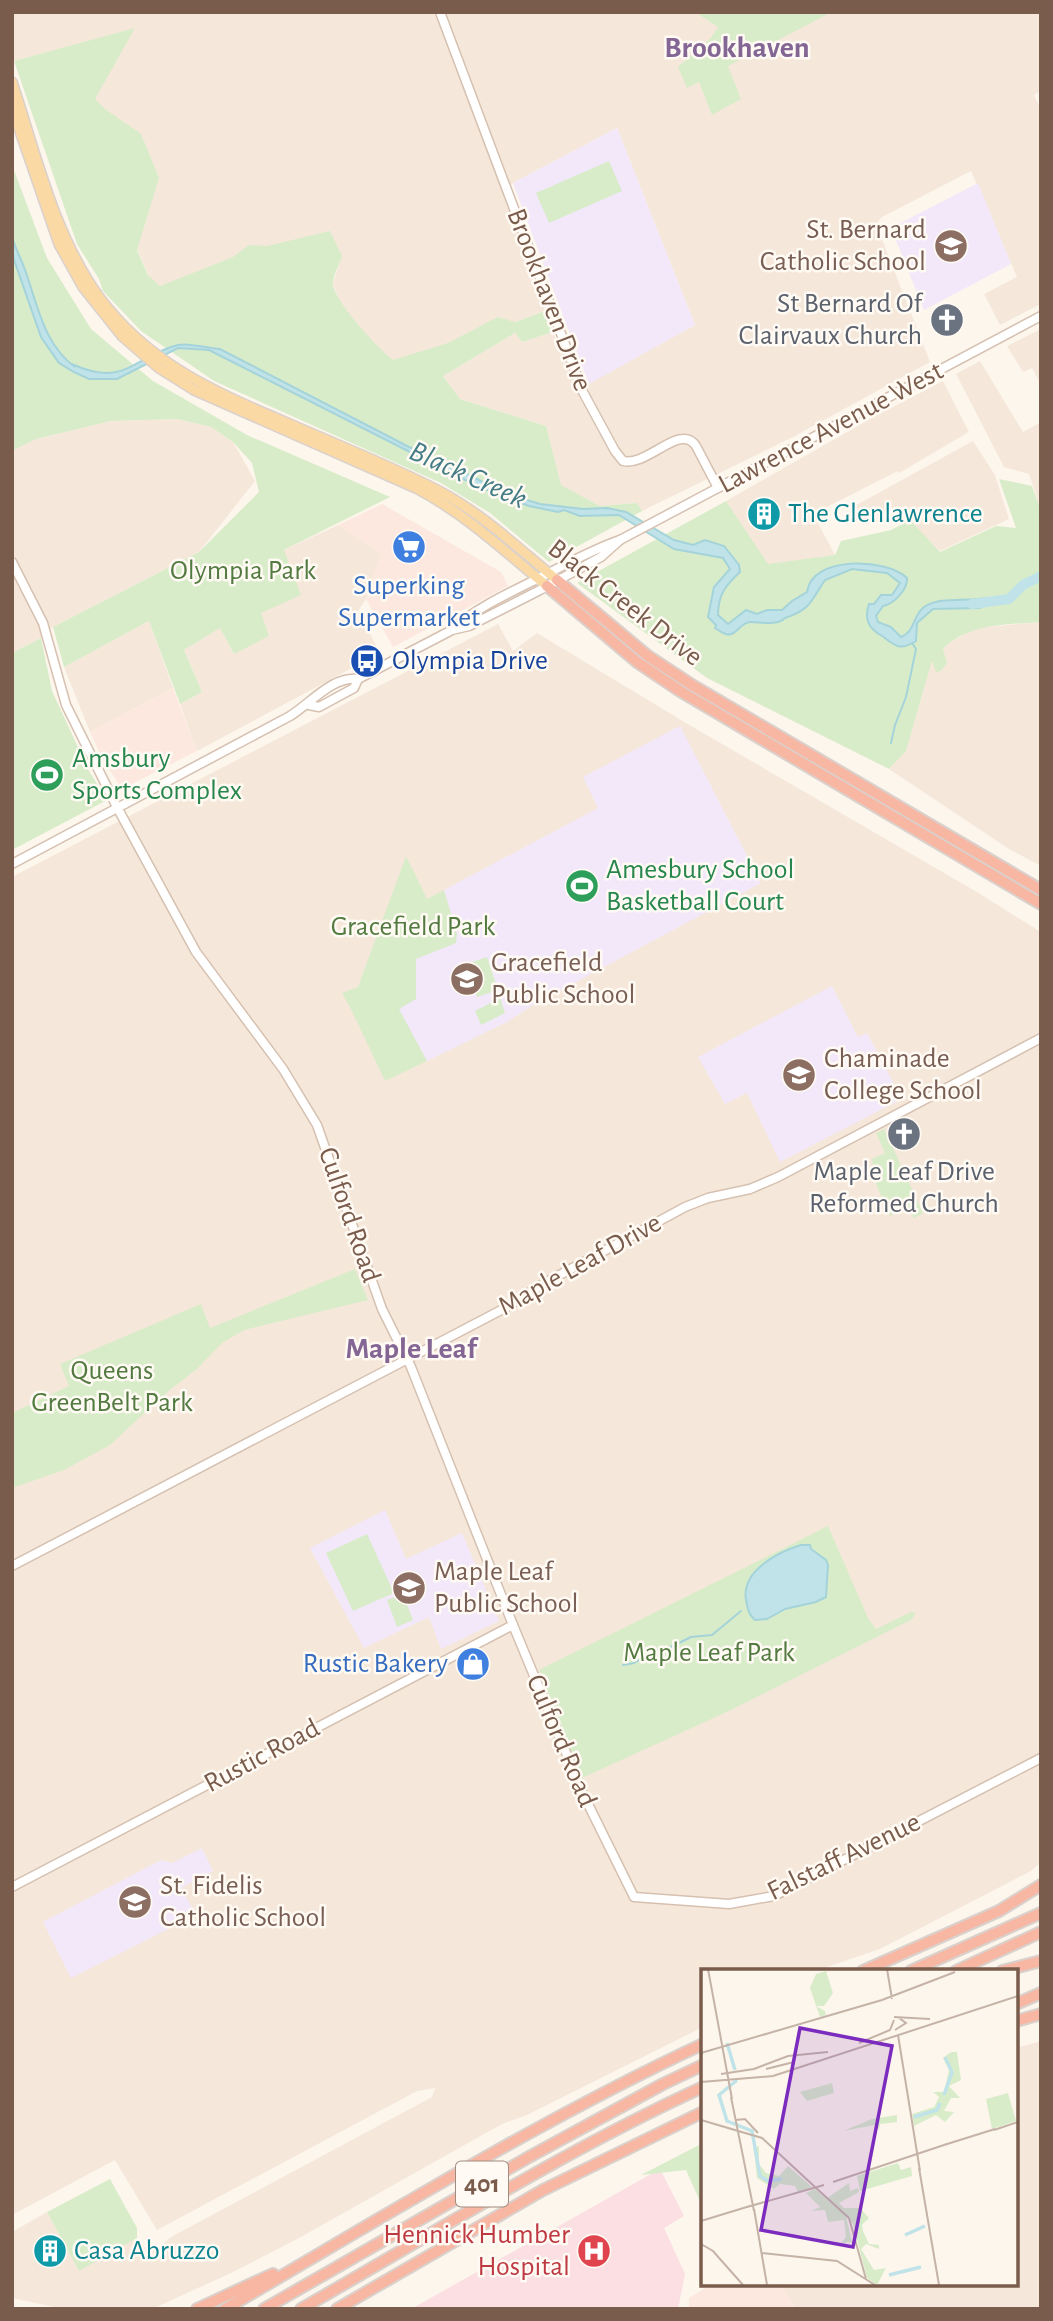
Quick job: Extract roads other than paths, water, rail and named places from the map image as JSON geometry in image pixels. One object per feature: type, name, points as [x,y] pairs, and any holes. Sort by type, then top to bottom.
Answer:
[{"type":"highway","name":"Black Creek Drive","points":[[548,579],[648,656],[692,685],[1041,890]]},
{"type":"highway","name":"Black Creek Drive","points":[[548,579],[637,662],[680,691],[1041,904]]},
{"type":"highway","points":[[868,1969],[999,1911],[1040,1886]]},
{"type":"highway","points":[[915,1969],[1041,1913]]},
{"type":"highway","points":[[960,1969],[1041,1933]]},
{"type":"highway","points":[[1010,1969],[1041,1961]]},
{"type":"highway","points":[[1018,2003],[1041,1993]]},
{"type":"highway","points":[[1018,2020],[1041,2014]]},
{"type":"highway","name":"401","points":[[225,2309],[522,2137],[650,2068],[701,2045]]},
{"type":"highway","name":"401","points":[[264,2309],[528,2157],[701,2066]]},
{"type":"highway","name":"401","points":[[301,2309],[532,2176],[701,2088]]},
{"type":"highway","name":"401","points":[[337,2309],[543,2190],[701,2113]]},
{"type":"highway","points":[[197,2309],[277,2272],[299,2265]]},
{"type":"highway","points":[[351,2309],[377,2286]]},
{"type":"main road","name":"Black Creek Drive","points":[[12,82],[65,239],[99,296],[145,351]]},
{"type":"main road","name":"Black Creek Drive","points":[[12,108],[49,217],[73,270],[108,320],[163,365],[212,400],[418,489],[449,506],[548,579]]},
{"type":"street","name":"Brookhaven Drive","points":[[440,12],[579,380],[615,451],[623,461],[637,461],[675,440],[687,437],[696,446],[718,488]]},
{"type":"street","name":"Lawrence Avenue West","points":[[12,864],[309,705],[314,696],[348,678],[359,679],[452,630],[469,626],[548,579],[601,556],[620,540],[651,523],[1041,316]]},
{"type":"street","name":"Culford Road","points":[[12,562],[43,623],[66,705],[118,809],[196,952],[283,1069],[317,1125],[374,1290],[406,1359],[595,1820],[634,1898]]},
{"type":"street","name":"Maple Leaf Drive","points":[[12,1566],[507,1307],[685,1207],[769,1181],[1041,1038]]},
{"type":"street","name":"Rustic Road","points":[[12,1887],[513,1625]]},
{"type":"street","name":"Falstaff Avenue","points":[[634,1898],[729,1904],[774,1896],[1041,1758]]},
{"type":"water","points":[[12,237],[42,322],[55,347],[75,367],[74,365],[104,373],[115,372],[177,345],[220,349],[504,493],[540,504],[583,509],[607,508],[626,512],[674,540],[693,545],[705,540],[724,546],[739,565],[740,572],[727,586],[719,601],[718,615],[728,624],[746,610],[757,614],[767,610],[782,610],[807,592],[812,580],[822,571],[851,564],[883,567],[897,571],[907,578],[900,595],[883,606],[876,616],[878,622],[891,627],[901,637],[909,631],[920,610],[930,604],[946,600],[986,598],[987,605],[979,608],[933,609],[917,623],[916,641],[901,647],[873,630],[868,623],[867,614],[869,604],[874,604],[881,595],[892,595],[900,583],[887,573],[852,569],[825,580],[810,603],[794,615],[773,623],[748,622],[734,633],[725,634],[715,628],[716,625],[708,617],[714,587],[730,569],[723,558],[674,549],[619,515],[580,516],[564,510],[558,512],[529,506],[477,486],[209,350],[178,348],[117,379],[89,379],[74,372],[59,363],[41,337],[12,254]]},
{"type":"water","points":[[801,1545],[810,1545],[811,1549],[826,1560],[826,1597],[785,1609],[767,1619],[755,1620],[746,1600],[749,1580],[763,1564],[782,1552]]},
{"type":"waterway","name":"Black Creek","points":[[972,604],[1009,599],[1023,585],[1041,576]]},
{"type":"waterway","points":[[891,743],[906,697],[916,649],[912,643]]},
{"type":"waterway","points":[[623,1665],[634,1663],[656,1650],[665,1650],[691,1637],[712,1635],[741,1611]]},
{"type":"place","name":"St. Bernard Catholic School","points":[[951,246]]},
{"type":"place","name":"St Bernard Of Clairvaux Church","points":[[947,320]]},
{"type":"place","name":"The Glenlawrence","points":[[764,514]]},
{"type":"place","name":"Superking Supermarket","points":[[409,547]]},
{"type":"place","name":"Olympia Drive","points":[[367,661]]},
{"type":"place","name":"Amsbury Sports Complex","points":[[47,775]]},
{"type":"place","name":"Amesbury School Basketball Court","points":[[582,886]]},
{"type":"place","name":"Gracefield Public School","points":[[467,979]]},
{"type":"place","name":"Chaminade College School","points":[[799,1075]]},
{"type":"place","name":"Maple Leaf Drive Reformed Church","points":[[904,1134]]},
{"type":"place","name":"Maple Leaf Public School","points":[[409,1588]]},
{"type":"place","name":"Rustic Bakery","points":[[473,1664]]},
{"type":"place","name":"St. Fidelis Catholic School","points":[[135,1902]]},
{"type":"place","name":"Casa Abruzzo","points":[[50,2251]]},
{"type":"place","name":"Hennick Humber Hospital","points":[[594,2251]]},
{"type":"district","name":"Brookhaven","points":[[737,48]]},
{"type":"district","name":"Maple Leaf","points":[[411,1349]]},
{"type":"park label","name":"Olympia Park","points":[[243,571]]},
{"type":"park label","name":"Gracefield Park","points":[[413,927]]},
{"type":"park label","name":"Queens GreenBelt Park","points":[[112,1387]]},
{"type":"park label","name":"Maple Leaf Park","points":[[709,1653]]}]
